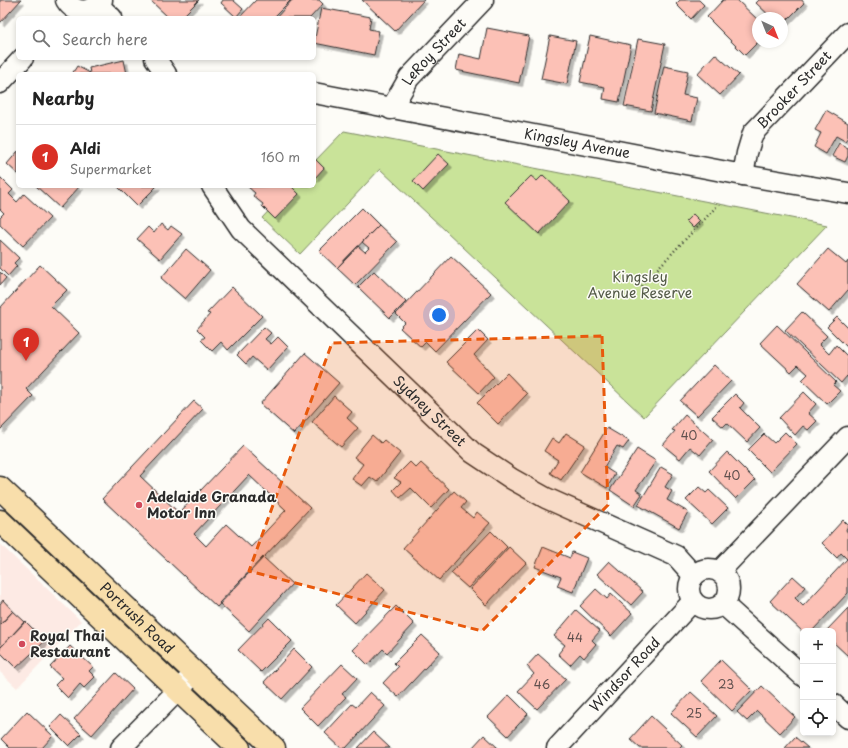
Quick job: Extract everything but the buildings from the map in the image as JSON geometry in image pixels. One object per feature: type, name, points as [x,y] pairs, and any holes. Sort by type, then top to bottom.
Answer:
[{"type":"highway","name":"Portrush Road","points":[[1,492],[274,748]]},
{"type":"highway","name":"Portrush Road","points":[[0,522],[239,748]]},
{"type":"street","name":"LeRoy Street","points":[[391,109],[410,78],[483,0]]},
{"type":"street","points":[[66,8],[86,11],[104,8]]},
{"type":"street","name":"Brooker Street","points":[[743,175],[747,153],[753,133],[848,33]]},
{"type":"street","points":[[0,83],[21,60]]},
{"type":"street","points":[[156,60],[165,72]]},
{"type":"street","name":"Kingsley Avenue","points":[[316,93],[391,109],[846,193]]},
{"type":"street","name":"Sydney Street","points":[[213,188],[241,229],[473,453],[512,479],[546,498],[676,556],[694,576]]},
{"type":"street","points":[[720,571],[848,437]]},
{"type":"street","points":[[708,568],[720,571],[725,575],[730,587],[727,599],[723,604],[711,610],[698,606],[693,601],[689,589],[694,576],[698,572],[708,568]]},
{"type":"street","name":"Windsor Road","points":[[557,748],[693,601]]},
{"type":"street","points":[[723,604],[800,673]]},
{"type":"street","points":[[121,748],[195,673]]},
{"type":"street","points":[[836,707],[848,718]]},
{"type":"path","points":[[641,286],[718,205]]},
{"type":"highlighted area","points":[[602,336],[608,505],[482,631],[249,571],[332,343]]},
{"type":"shaded area","points":[[0,544],[81,621],[17,688],[0,672]]},
{"type":"green space","name":"Kingsley Avenue Reserve","points":[[344,131],[827,225],[644,417],[380,169],[300,254],[262,218],[290,188],[316,188],[316,160]]},
{"type":"place","name":"Aldi","points":[[26,361]]},
{"type":"place","name":"Adelaide Granada Motor Inn","points":[[139,505]]},
{"type":"place","name":"Royal Thai Restaurant","points":[[22,644]]}]
